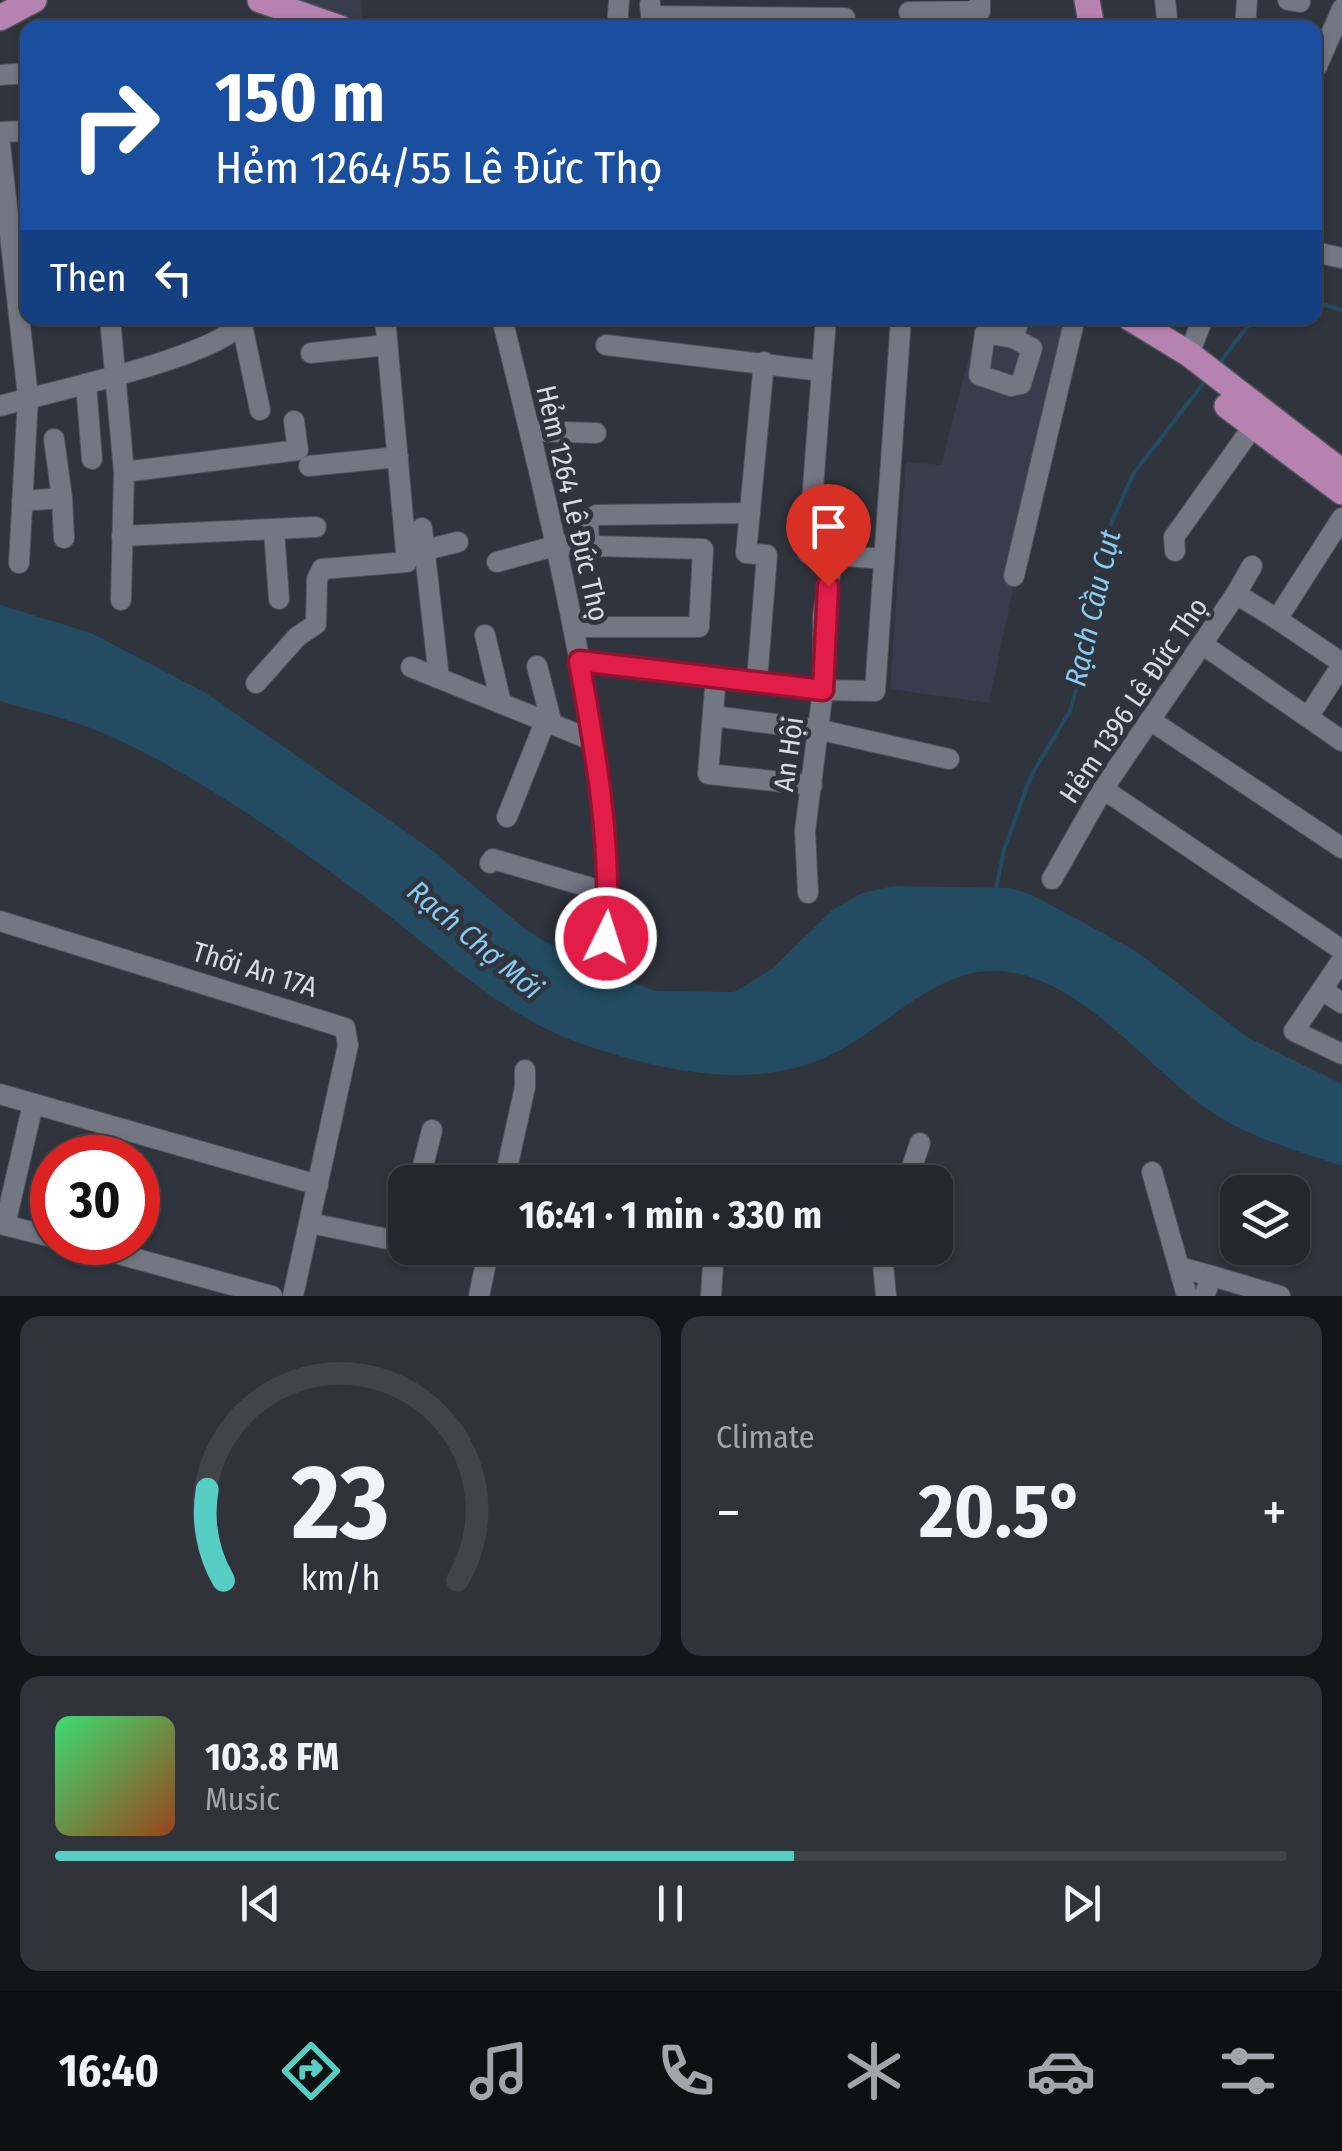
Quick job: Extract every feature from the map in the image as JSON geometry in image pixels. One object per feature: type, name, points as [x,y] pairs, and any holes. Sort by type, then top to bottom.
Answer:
[{"type":"main road","points":[[0,18],[34,0]]},
{"type":"main road","points":[[269,11],[307,20]]},
{"type":"main road","points":[[1148,325],[1249,418],[1342,492]]},
{"type":"main road","points":[[1249,418],[1342,472]]},
{"type":"street","points":[[909,13],[980,10],[980,0]]},
{"type":"street","points":[[650,4],[651,16],[672,20]]},
{"type":"street","points":[[1322,55],[1342,9]]},
{"type":"street","points":[[699,20],[751,14],[845,18]]},
{"type":"street","points":[[0,144],[20,316]]},
{"type":"street","points":[[19,563],[28,398],[21,325]]},
{"type":"street","points":[[110,325],[124,472],[121,600]]},
{"type":"street","points":[[0,406],[114,376],[212,344],[238,325]]},
{"type":"street","points":[[244,325],[260,410]]},
{"type":"street","points":[[386,325],[398,457],[414,527],[424,550],[440,678]]},
{"type":"street","name":"Hẻm 1264 Lê Đức Thọ","points":[[504,325],[558,545],[603,794],[609,893],[606,938]]},
{"type":"street","points":[[825,325],[808,553],[884,559]]},
{"type":"street","name":"An Hội","points":[[808,893],[805,830],[821,730],[823,690],[876,690],[901,325]]},
{"type":"street","points":[[1013,338],[1018,325]]},
{"type":"street","points":[[1014,576],[1073,325]]},
{"type":"street","points":[[1195,365],[1201,325]]},
{"type":"street","points":[[311,353],[388,345]]},
{"type":"street","points":[[606,345],[821,370]]},
{"type":"street","points":[[757,680],[766,555],[746,553],[764,362]]},
{"type":"street","points":[[86,384],[92,459]]},
{"type":"street","points":[[1175,551],[1174,537],[1249,418]]},
{"type":"street","points":[[124,472],[298,450],[294,420]]},
{"type":"street","points":[[530,432],[596,433]]},
{"type":"street","points":[[54,439],[64,538]]},
{"type":"street","points":[[309,466],[398,457]]},
{"type":"street","points":[[24,470],[58,468]]},
{"type":"street","points":[[22,501],[62,498]]},
{"type":"street","points":[[589,547],[588,520],[597,515],[750,513]]},
{"type":"street","points":[[1277,619],[1342,518]]},
{"type":"street","points":[[256,682],[297,637],[316,624],[322,570],[407,562],[414,527]]},
{"type":"street","points":[[122,536],[316,528]]},
{"type":"street","points":[[274,530],[279,600]]},
{"type":"street","points":[[424,550],[458,542]]},
{"type":"street","points":[[497,562],[558,545],[703,550],[699,627],[573,627]]},
{"type":"street","points":[[579,661],[823,690],[823,616],[833,556]]},
{"type":"street","points":[[1236,594],[1252,566]]},
{"type":"street","name":"Hẻm 1396 Lê Đức Thọ","points":[[1052,879],[1103,789],[1236,594],[1342,664]]},
{"type":"street","points":[[485,635],[501,704]]},
{"type":"street","points":[[1202,644],[1342,742]]},
{"type":"street","points":[[1308,718],[1342,664]]},
{"type":"street","points":[[410,666],[594,741]]},
{"type":"street","points":[[507,817],[548,723],[537,666]]},
{"type":"street","points":[[716,676],[708,774],[812,786]]},
{"type":"street","points":[[712,716],[821,730],[949,759]]},
{"type":"street","points":[[1150,720],[1342,848]]},
{"type":"street","points":[[1103,789],[1342,950]]},
{"type":"street","points":[[490,862],[609,893]]},
{"type":"street","name":"Thới An 17A","points":[[0,922],[345,1028],[348,1045],[293,1296]]},
{"type":"street","points":[[1342,960],[1294,1031],[1342,1054]]},
{"type":"street","points":[[1322,990],[1342,1003]]},
{"type":"street","points":[[507,1165],[525,1078]]},
{"type":"street","points":[[0,1094],[318,1184]]},
{"type":"street","points":[[30,1231],[3,1224],[34,1104]]},
{"type":"street","points":[[423,1165],[432,1130]]},
{"type":"street","points":[[913,1165],[920,1143]]},
{"type":"street","points":[[1152,1172],[1186,1296]]},
{"type":"street","points":[[310,1222],[388,1239]]},
{"type":"street","points":[[159,1265],[272,1296]]},
{"type":"street","points":[[479,1296],[486,1265]]},
{"type":"street","points":[[710,1296],[713,1265]]},
{"type":"street","points":[[884,1265],[886,1296]]},
{"type":"street","points":[[1178,1268],[1208,1286],[1280,1296]]},
{"type":"shaded area","points":[[285,0],[361,0],[363,20],[343,20]]},
{"type":"shaded area","points":[[977,325],[1069,325],[989,703],[890,689],[906,462],[941,465]]},
{"type":"water","name":"Rạch Chợ Mới","points":[[0,605],[91,633],[206,693],[429,848],[526,930],[581,962],[655,991],[734,992],[772,969],[832,910],[862,893],[893,886],[1010,888],[1032,895],[1136,951],[1247,1037],[1342,1084],[1342,1166],[1235,1126],[1195,1100],[1116,1031],[1061,990],[1031,977],[1000,971],[954,979],[831,1055],[771,1073],[708,1074],[677,1069],[615,1054],[554,1033],[471,981],[369,900],[207,788],[103,733],[0,701]]},
{"type":"waterway","name":"Rạch Cầu Cụt","points":[[1322,304],[1342,310]]},
{"type":"waterway","name":"Rạch Cầu Cụt","points":[[1218,365],[1251,325]]},
{"type":"waterway","name":"Rạch Cầu Cụt","points":[[996,889],[1004,850],[1031,776],[1070,711],[1080,676],[1102,545],[1133,474],[1206,380]]},
{"type":"route","points":[[606,938],[610,874],[603,794],[579,661],[813,685],[823,690],[823,616],[828,586]]}]
